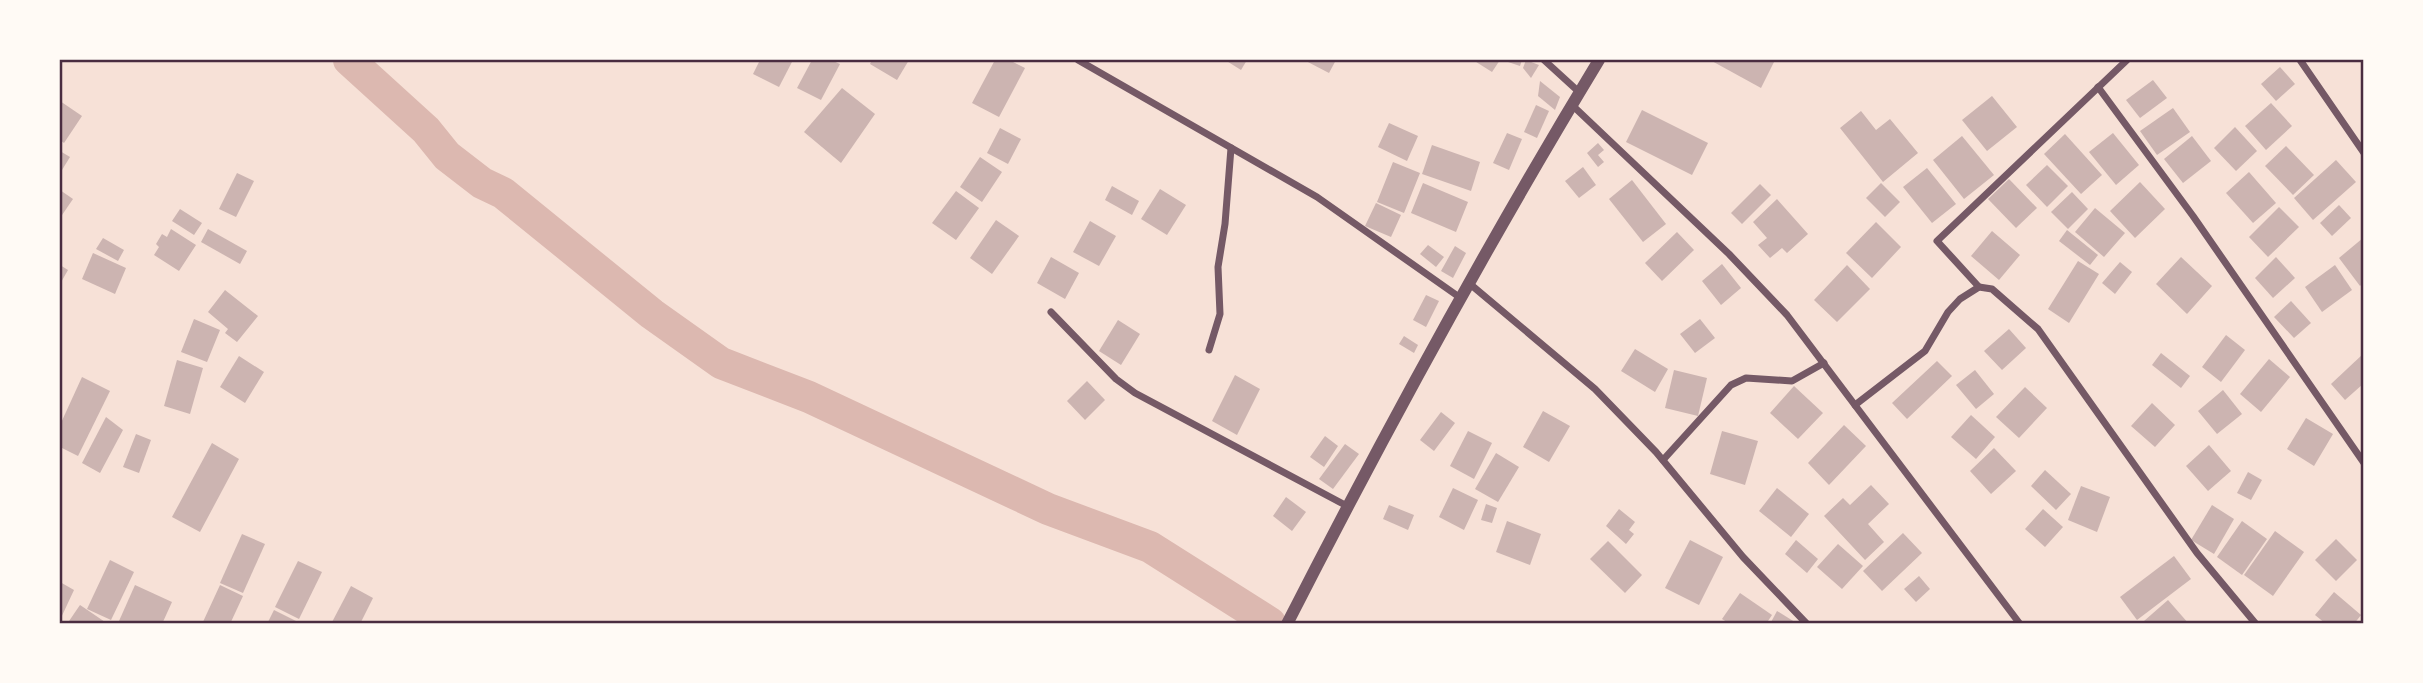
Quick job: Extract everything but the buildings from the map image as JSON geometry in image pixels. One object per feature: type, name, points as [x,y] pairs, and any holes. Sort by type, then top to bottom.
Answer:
[{"type":"street","points":[[1078,60],[1317,197],[1462,299]]},
{"type":"street","points":[[1544,60],[1579,92]]},
{"type":"street","points":[[1287,624],[1347,506],[1470,284],[1599,60]]},
{"type":"street","points":[[1979,288],[1937,241],[2127,60]]},
{"type":"street","points":[[2300,60],[2364,153]]},
{"type":"street","points":[[2098,87],[2193,216],[2364,463]]},
{"type":"street","points":[[1572,105],[1729,254],[1787,315],[2020,624]]},
{"type":"street","points":[[1209,350],[1220,314],[1218,267],[1225,224],[1231,148]]},
{"type":"street","points":[[1470,284],[1595,389],[1663,460],[1743,557],[1807,624]]},
{"type":"street","points":[[1855,405],[1925,351],[1948,312],[1979,288],[1992,289],[2008,300],[2038,330],[2197,552],[2256,624]]},
{"type":"street","points":[[1051,312],[1135,393],[1347,506]]},
{"type":"street","points":[[1663,460],[1731,386],[1746,378],[1792,381],[1824,363]]},
{"type":"waterway","points":[[349,60],[426,130],[447,156],[482,183],[503,193],[652,314],[721,363],[809,397],[1048,509],[1150,547],[1270,623]]}]
